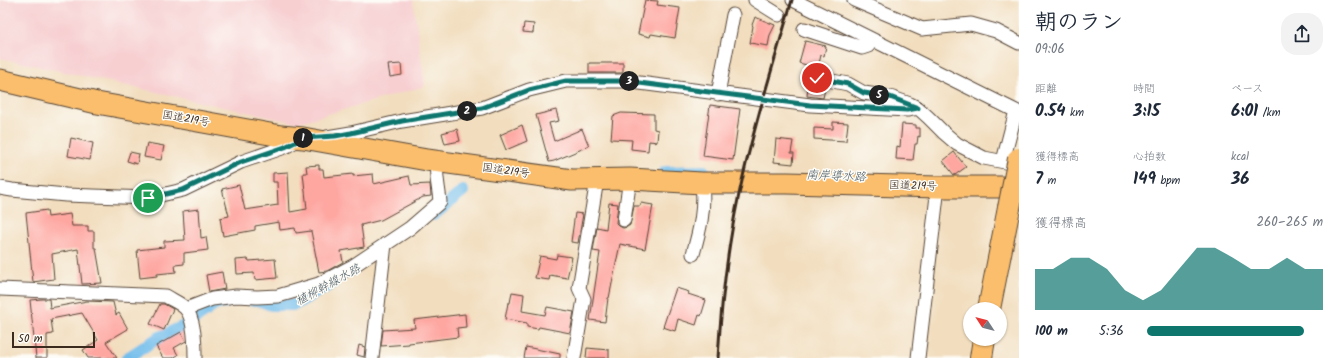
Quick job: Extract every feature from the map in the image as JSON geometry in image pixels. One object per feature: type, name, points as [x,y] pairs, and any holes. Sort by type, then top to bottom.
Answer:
[{"type":"highway","name":"国道219号","points":[[0,80],[97,103],[273,134],[437,162],[572,180],[938,187],[1019,187]]},
{"type":"highway","points":[[990,302],[1009,208],[1011,160]]},
{"type":"street","points":[[755,0],[779,15]]},
{"type":"street","points":[[793,0],[1016,111],[1011,160]]},
{"type":"street","points":[[854,0],[922,29],[971,24],[996,31],[1019,43]]},
{"type":"street","points":[[718,94],[732,15]]},
{"type":"street","points":[[804,29],[862,48],[868,46],[873,40]]},
{"type":"street","points":[[817,78],[848,84],[864,93],[890,97],[918,108],[957,144],[984,158],[1011,160],[1019,166]]},
{"type":"street","points":[[0,188],[66,195],[148,198],[183,190],[241,162],[285,147],[303,138],[335,136],[402,121],[482,108],[529,90],[566,81],[624,81],[810,105],[907,110],[918,108]]},
{"type":"street","points":[[186,309],[212,299],[236,296],[278,296],[319,284],[353,266],[410,228],[440,202],[436,172],[437,162]]},
{"type":"street","points":[[574,358],[584,299],[579,288],[597,180]]},
{"type":"street","points":[[624,220],[630,180]]},
{"type":"street","points":[[693,254],[702,220],[704,196],[702,183]]},
{"type":"street","points":[[918,358],[938,187]]},
{"type":"street","points":[[372,358],[385,244]]},
{"type":"street","points":[[0,288],[166,296],[186,309],[192,321],[196,344],[195,358]]},
{"type":"shaded area","points":[[0,0],[413,0],[425,86],[297,123],[0,58]]},
{"type":"building","points":[[645,0],[658,1],[657,5],[680,8],[675,38],[651,34],[650,37],[638,34]]},
{"type":"building","points":[[755,17],[775,25],[770,35],[768,46],[750,43],[752,25]]},
{"type":"building","points":[[524,23],[534,24],[533,33],[523,32]]},
{"type":"building","points":[[805,41],[826,46],[824,56],[821,55],[818,68],[799,63]]},
{"type":"building","points":[[589,63],[623,63],[623,73],[589,73]]},
{"type":"building","points":[[401,64],[402,75],[390,77],[388,65]]},
{"type":"building","points":[[808,86],[825,89],[823,98],[807,96]]},
{"type":"building","points":[[710,105],[740,109],[733,160],[703,156]]},
{"type":"building","points":[[556,110],[559,121],[549,123],[554,141],[582,129],[589,146],[549,162],[536,115]]},
{"type":"building","points":[[621,113],[654,114],[654,129],[658,130],[657,142],[649,141],[648,151],[631,149],[632,140],[611,139],[613,116]]},
{"type":"building","points":[[833,122],[848,123],[846,141],[814,139],[814,128],[833,129]]},
{"type":"building","points":[[902,124],[916,125],[916,128],[920,128],[920,137],[918,136],[917,144],[915,144],[913,160],[896,159],[897,146],[900,147]]},
{"type":"building","points":[[522,125],[527,141],[506,150],[500,135]]},
{"type":"building","points":[[457,129],[460,141],[445,144],[442,133]]},
{"type":"building","points":[[71,138],[93,143],[90,160],[68,156]]},
{"type":"building","points":[[776,139],[793,141],[791,153],[794,153],[793,164],[774,162]]},
{"type":"building","points":[[147,143],[164,146],[161,160],[144,157]]},
{"type":"building","points":[[130,152],[139,154],[137,164],[127,161]]},
{"type":"building","points":[[954,152],[966,167],[955,175],[943,161]]},
{"type":"building","points":[[319,165],[319,169],[323,169],[324,177],[353,174],[353,176],[373,174],[374,184],[409,176],[411,185],[430,184],[431,196],[423,197],[381,220],[361,225],[364,247],[341,251],[343,262],[327,271],[319,272],[311,231],[296,233],[295,228],[280,230],[279,222],[255,226],[255,230],[223,236],[220,218],[229,216],[222,189],[239,185],[245,210],[278,205],[277,182],[273,182],[273,173],[288,172],[290,212],[307,209],[303,173],[307,173],[306,166]]},
{"type":"building","points":[[609,203],[618,204],[616,223],[623,228],[630,225],[634,206],[640,206],[641,203],[653,205],[645,249],[620,244],[608,298],[605,322],[590,320],[600,252],[593,251],[597,227],[606,229]]},
{"type":"building","points":[[199,209],[201,238],[206,237],[208,250],[184,253],[184,264],[175,265],[176,272],[140,278],[137,250],[164,247],[164,241],[185,240],[183,211]]},
{"type":"building","points":[[47,210],[48,217],[70,214],[72,226],[88,226],[88,231],[94,231],[94,248],[96,248],[102,283],[82,284],[78,249],[52,254],[54,279],[33,282],[26,213]]},
{"type":"building","points":[[575,213],[583,214],[578,243],[571,242]]},
{"type":"building","points":[[557,255],[572,257],[567,278],[550,275],[549,280],[535,278],[540,256],[556,259]]},
{"type":"building","points":[[248,259],[249,261],[275,259],[277,278],[255,280],[254,273],[237,274],[236,260]]},
{"type":"building","points":[[222,272],[225,289],[209,292],[206,275]]},
{"type":"building","points":[[676,288],[706,300],[701,316],[699,315],[696,325],[678,319],[675,331],[663,327]]},
{"type":"building","points":[[512,292],[524,294],[522,311],[545,315],[547,307],[574,312],[570,333],[539,327],[538,329],[527,327],[527,323],[505,319]]},
{"type":"building","points":[[49,299],[50,308],[87,301],[113,302],[116,315],[119,313],[128,329],[106,342],[117,358],[88,358],[83,350],[98,340],[82,313],[51,319],[53,334],[47,335],[47,358],[36,358],[30,300]]},
{"type":"building","points":[[160,304],[164,304],[173,309],[164,330],[150,324]]},
{"type":"building","points":[[465,314],[466,327],[457,328],[458,337],[409,344],[381,346],[383,330],[415,328],[414,320]]},
{"type":"building","points":[[181,332],[186,341],[174,348],[178,355],[173,358],[163,358],[156,346]]},
{"type":"building","points":[[359,345],[365,347],[364,357],[357,355]]},
{"type":"building","points":[[526,347],[560,354],[560,358],[524,358]]},
{"type":"building","points":[[587,348],[609,350],[609,358],[586,358]]},
{"type":"waterway","name":"南岸導水路","points":[[665,172],[704,171]]},
{"type":"waterway","name":"植柳幹線水路","points":[[434,215],[463,191]]},
{"type":"waterway","name":"植柳幹線水路","points":[[251,300],[258,300],[271,305],[294,305],[333,283]]},
{"type":"waterway","name":"植柳幹線水路","points":[[127,358],[158,338],[186,325],[215,305],[230,301]]},
{"type":"railway","points":[[718,358],[725,278],[738,199],[756,124],[792,0]]},
{"type":"route","points":[[148,198],[183,190],[241,162],[285,147],[303,138],[335,136],[402,121],[482,108],[529,90],[566,81],[624,81],[810,105],[907,110],[918,108],[890,97],[864,93],[848,84],[817,78]]}]
